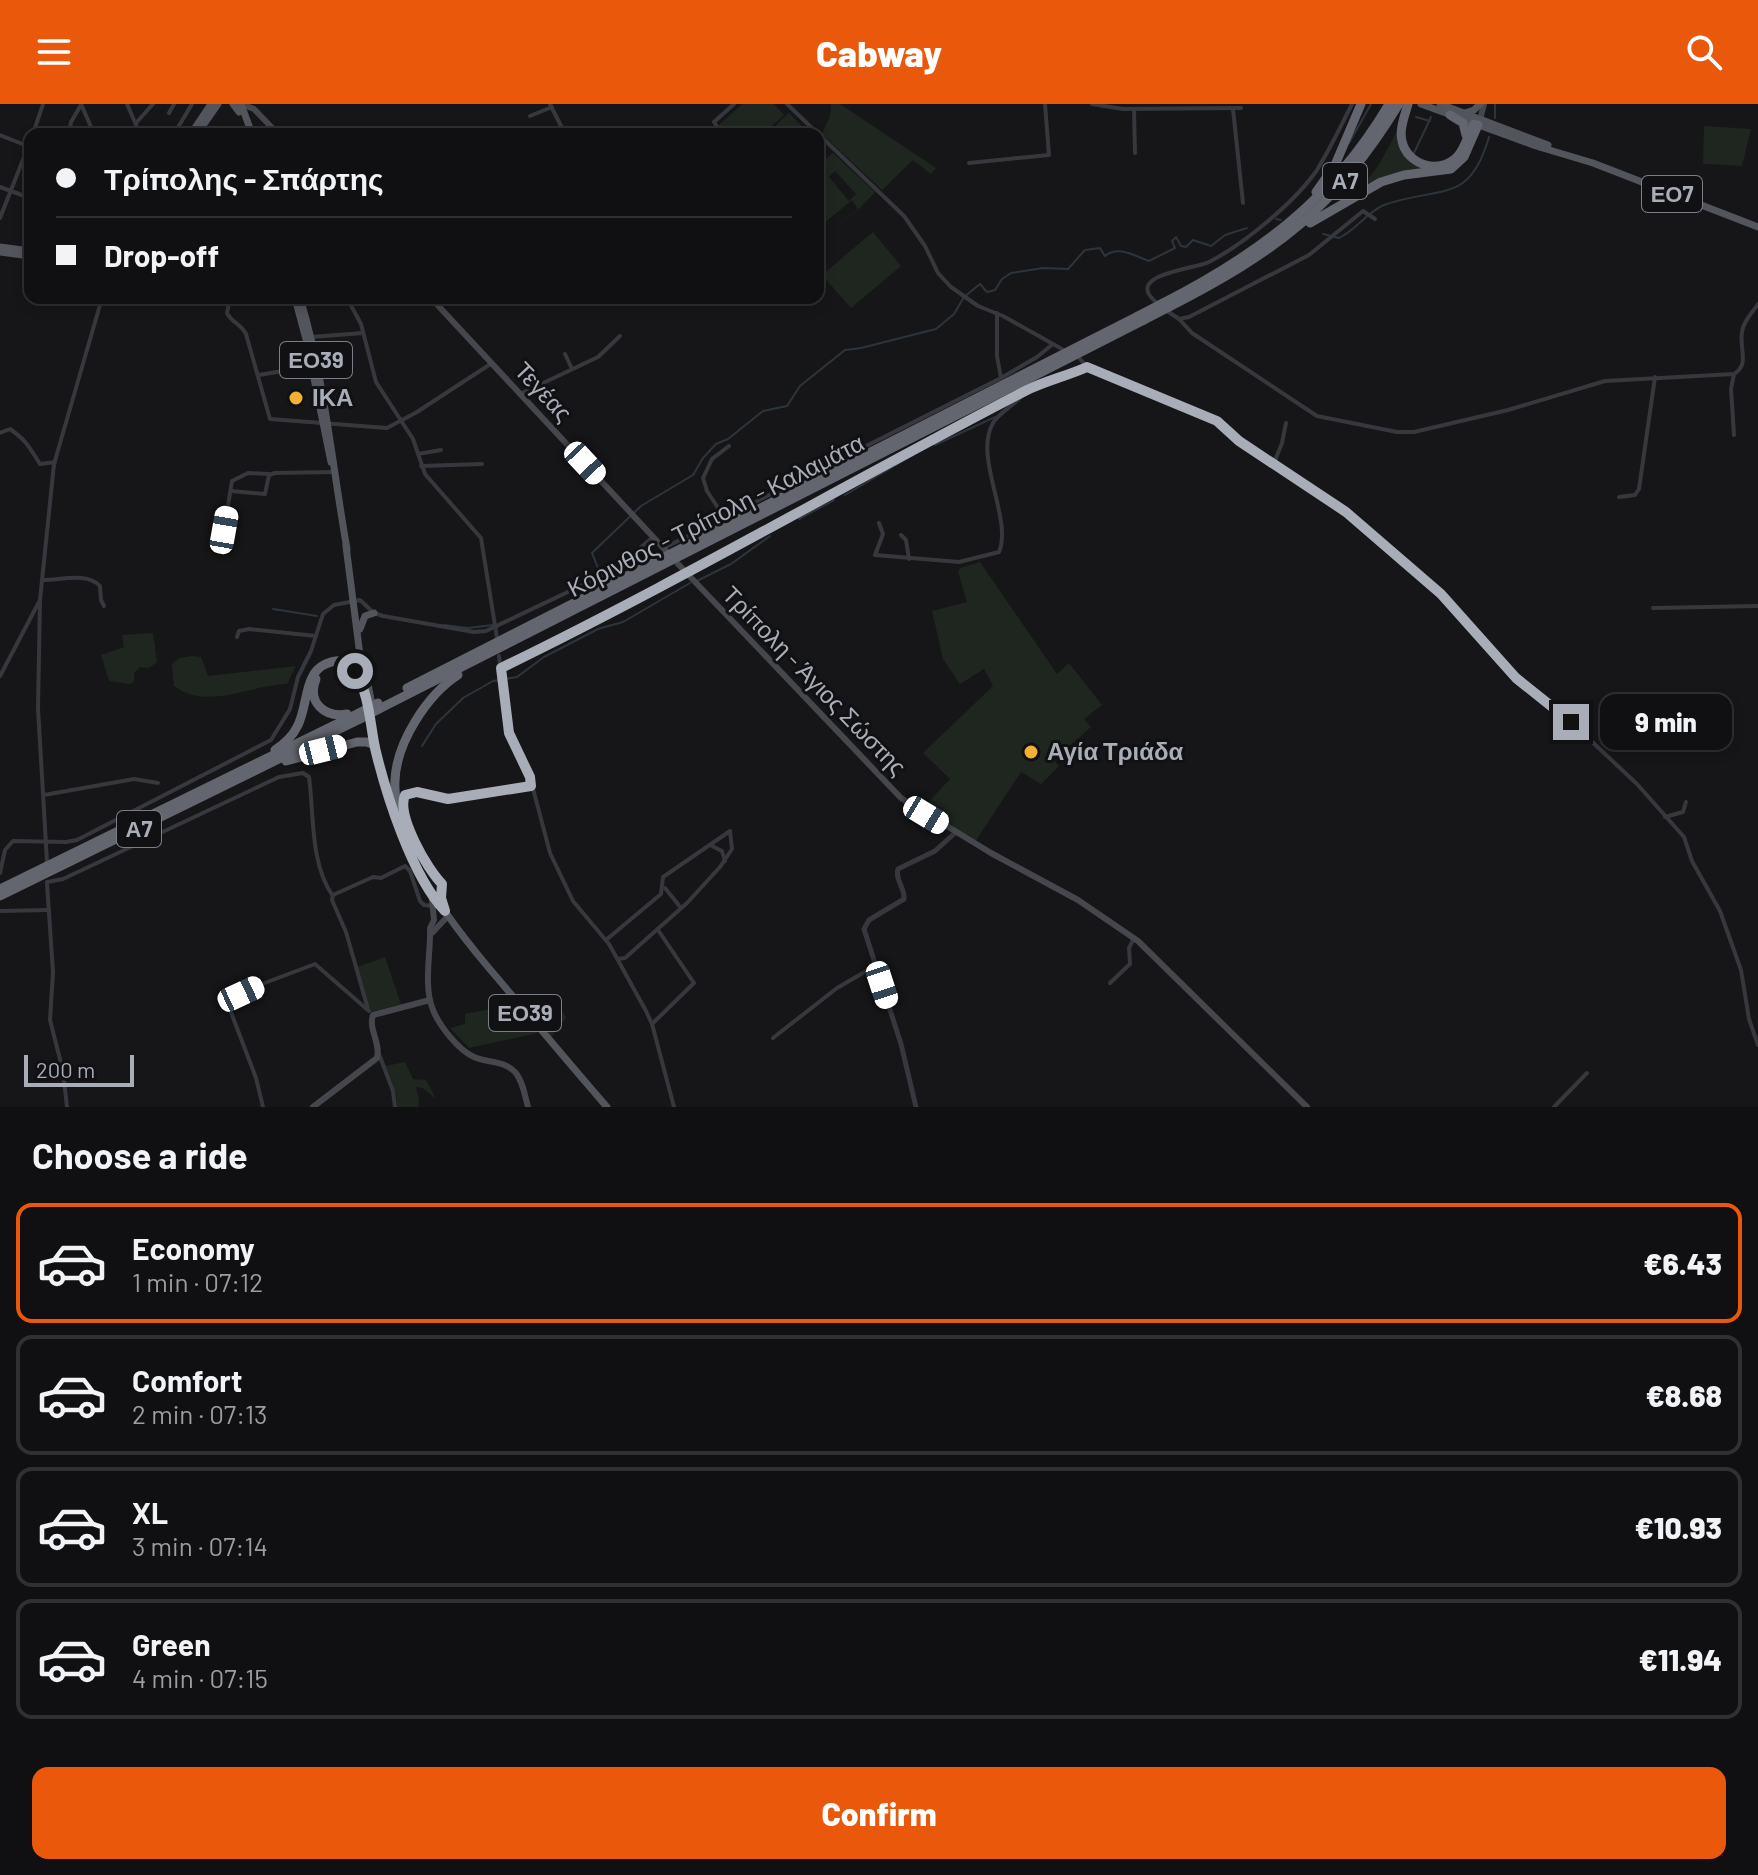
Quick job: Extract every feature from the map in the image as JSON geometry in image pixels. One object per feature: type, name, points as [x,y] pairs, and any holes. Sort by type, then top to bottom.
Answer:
[{"type":"highway","points":[[1291,223],[1328,176],[1361,104]]},
{"type":"highway","name":"Κόρινθος - Τρίπολη - Καλαμάτα","points":[[1166,305],[1229,267],[1291,223],[1347,165],[1389,104]]},
{"type":"highway","points":[[1405,105],[1402,139],[1406,151],[1417,161],[1432,166],[1446,164],[1460,154],[1477,121]]},
{"type":"highway","name":"Κόρινθος - Τρίπολη - Καλαμάτα","points":[[0,896],[242,778],[367,710],[480,659],[1166,305],[1226,278],[1277,245],[1315,212],[1348,177],[1405,105]]},
{"type":"highway","points":[[1450,115],[1463,123],[1466,140]]},
{"type":"highway","points":[[1277,245],[1381,182],[1455,167],[1464,157],[1477,121]]},
{"type":"highway","name":"Κόρινθος - Τρίπολη - Καλαμάτα","points":[[0,889],[367,710],[1141,318]]},
{"type":"highway","points":[[402,825],[395,798],[395,775],[411,730],[441,688],[480,659]]},
{"type":"highway","points":[[253,765],[282,745],[296,730],[304,709],[308,683],[320,668],[342,660],[364,674]]},
{"type":"highway","points":[[364,691],[355,671],[344,664],[324,670],[315,680],[314,699],[326,713],[341,715],[367,710]]},
{"type":"highway","points":[[242,778],[343,745],[367,742],[375,745]]},
{"type":"main road","points":[[195,128],[211,104]]},
{"type":"main road","points":[[201,128],[218,104]]},
{"type":"main road","name":"ΕΟ7","points":[[1421,104],[1587,161],[1758,227]]},
{"type":"main road","name":"ΕΟ7","points":[[1440,104],[1477,121]]},
{"type":"main road","points":[[1464,113],[1482,104]]},
{"type":"main road","points":[[1477,121],[1482,104]]},
{"type":"main road","points":[[238,106],[258,113],[272,128]]},
{"type":"main road","points":[[238,106],[247,119],[248,128]]},
{"type":"main road","points":[[238,106],[247,128]]},
{"type":"main road","points":[[247,119],[252,113],[258,113]]},
{"type":"main road","points":[[0,249],[24,253]]},
{"type":"main road","name":"ΕΟ39","points":[[299,304],[325,423]]},
{"type":"main road","name":"ΕΟ39","points":[[300,304],[311,337],[364,674],[383,763],[402,825],[445,910],[472,949],[607,1107]]},
{"type":"main road","name":"Τεγέας","points":[[437,304],[653,537]]},
{"type":"main road","points":[[653,537],[666,551]]},
{"type":"main road","name":"Τρίπολη - Άγιος Σώστης","points":[[678,564],[890,789],[956,832],[1078,900],[1134,938],[1307,1107]]},
{"type":"main road","name":"ΕΟ39","points":[[354,600],[360,629],[364,691],[375,745],[397,823],[436,890]]},
{"type":"main road","points":[[360,629],[365,616],[374,613]]},
{"type":"main road","points":[[436,890],[432,906],[437,920]]},
{"type":"main road","points":[[445,910],[430,936],[430,1000],[436,1016],[466,1052],[479,1059],[501,1064],[515,1073],[528,1107]]},
{"type":"main road","points":[[313,1107],[368,1066],[379,1054],[370,1015],[430,1000]]},
{"type":"street","points":[[35,128],[43,104]]},
{"type":"street","points":[[81,104],[91,128]]},
{"type":"street","points":[[70,128],[81,104]]},
{"type":"street","points":[[127,104],[138,128]]},
{"type":"street","points":[[136,123],[153,104]]},
{"type":"street","points":[[169,113],[174,104]]},
{"type":"street","points":[[178,128],[192,104]]},
{"type":"street","points":[[718,128],[714,122],[734,104]]},
{"type":"street","points":[[787,104],[814,128]]},
{"type":"street","points":[[969,163],[1049,155],[1045,104]]},
{"type":"street","points":[[1092,104],[1134,109],[1141,106],[1241,108]]},
{"type":"street","points":[[1352,104],[1315,172],[1298,194],[1208,263],[1188,270],[1162,273],[1153,278],[1149,287],[1151,299],[1179,319],[1192,333],[1317,416],[1370,429],[1414,432],[1508,410],[1605,381],[1734,374],[1743,365],[1742,329],[1758,304]]},
{"type":"street","points":[[530,116],[551,106],[562,128]]},
{"type":"street","points":[[1134,109],[1135,153]]},
{"type":"street","points":[[1233,109],[1243,203]]},
{"type":"street","points":[[0,135],[24,143]]},
{"type":"street","points":[[824,138],[904,216],[925,246],[938,273],[960,294],[1062,349]]},
{"type":"street","points":[[0,218],[24,158]]},
{"type":"street","points":[[0,187],[24,196]]},
{"type":"street","points":[[1179,319],[1189,317],[1309,255],[1363,211],[1374,218]]},
{"type":"street","points":[[47,862],[38,708],[40,600],[55,462],[100,304]]},
{"type":"street","points":[[229,304],[227,313],[246,334],[270,419],[378,428],[401,422],[492,363]]},
{"type":"street","points":[[351,304],[363,333],[376,382],[413,439],[425,474],[481,538],[497,638]]},
{"type":"street","points":[[997,313],[997,356],[1001,378]]},
{"type":"street","points":[[311,337],[363,333]]},
{"type":"street","points":[[520,394],[598,357],[620,336]]},
{"type":"street","points":[[666,551],[724,517],[1001,378],[1053,344]]},
{"type":"street","points":[[565,354],[572,369]]},
{"type":"street","points":[[1080,359],[1087,367],[1212,418],[1239,441],[1346,512],[1441,594],[1516,678],[1571,722],[1637,784],[1686,841],[1692,861],[1720,911],[1741,970],[1749,1019],[1758,1045]]},
{"type":"street","points":[[259,375],[312,366]]},
{"type":"street","points":[[501,671],[687,573],[898,456],[1025,391],[1087,367]]},
{"type":"street","points":[[1734,374],[1731,389],[1734,435]]},
{"type":"street","points":[[1619,497],[1635,495],[1639,489],[1655,377]]},
{"type":"street","points":[[879,523],[883,534],[875,555],[959,562],[999,552],[1002,534],[989,465],[990,431],[993,422],[1025,391]]},
{"type":"street","points":[[1274,463],[1286,423]]},
{"type":"street","points":[[0,433],[11,429],[31,446],[40,464],[55,462]]},
{"type":"street","points":[[724,517],[707,491],[703,478],[712,459],[729,446]]},
{"type":"street","points":[[418,454],[441,450]]},
{"type":"street","points":[[421,466],[482,464]]},
{"type":"street","points":[[224,530],[235,477],[248,473],[334,472]]},
{"type":"street","points":[[231,491],[265,494],[271,474]]},
{"type":"street","points":[[901,535],[906,540],[909,559]]},
{"type":"street","points":[[0,873],[9,844],[17,840],[77,840],[268,742],[290,709],[318,623],[326,610],[334,605],[362,601],[374,613],[474,632],[496,627],[616,569],[653,537]]},
{"type":"street","points":[[43,580],[95,580],[100,586],[104,606]]},
{"type":"street","points":[[0,676],[40,600]]},
{"type":"street","points":[[1653,608],[1758,606]]},
{"type":"street","points":[[237,637],[239,631],[246,629],[316,636]]},
{"type":"street","points":[[499,656],[509,733],[530,777],[544,838],[579,909],[606,940],[652,1024],[674,1107]]},
{"type":"street","points":[[67,1107],[63,1071],[50,1020],[53,972],[47,880],[63,879],[279,777],[303,773],[309,777],[311,815],[324,881],[333,896],[370,1015]]},
{"type":"street","points":[[44,795],[136,779],[158,783]]},
{"type":"street","points":[[436,890],[442,884],[407,822],[402,803],[405,795],[417,792],[448,799],[531,786]]},
{"type":"street","points":[[1665,817],[1683,812],[1686,802]]},
{"type":"street","points":[[606,940],[657,899],[662,892],[663,877],[730,831],[732,849],[725,861],[658,930],[625,958],[618,959]]},
{"type":"street","points":[[916,1107],[901,1044],[864,929],[869,920],[904,899],[898,869],[935,851],[956,832]]},
{"type":"street","points":[[710,846],[721,849],[725,861]]},
{"type":"street","points":[[333,896],[405,866],[410,871],[422,904],[432,906]]},
{"type":"street","points":[[663,886],[681,908]]},
{"type":"street","points":[[0,911],[49,910]]},
{"type":"street","points":[[652,1024],[694,983],[658,930]]},
{"type":"street","points":[[1110,983],[1130,964],[1129,948],[1134,938]]},
{"type":"street","points":[[263,1107],[256,1078],[229,1007],[231,1000],[262,984],[315,964],[370,1015]]},
{"type":"street","points":[[773,1038],[837,988],[875,966]]},
{"type":"street","points":[[379,1054],[393,1091],[395,1107]]},
{"type":"street","points":[[1554,1107],[1587,1073]]},
{"type":"shaded area","points":[[742,104],[774,104],[784,115],[770,128],[718,126]]},
{"type":"shaded area","points":[[831,104],[840,104],[936,168],[931,174],[913,160],[882,190],[824,136]]},
{"type":"shaded area","points":[[789,113],[803,128],[773,128]]},
{"type":"shaded area","points":[[1704,126],[1751,129],[1742,166],[1703,164]]},
{"type":"shaded area","points":[[1397,131],[1399,146],[1410,162],[1430,170],[1469,145],[1428,173],[1358,192],[1380,163]]},
{"type":"shaded area","points":[[833,153],[875,192],[859,209],[824,235],[858,209],[852,200],[824,223],[824,160]],"holes":[[[835,171],[856,194],[849,201],[829,177]]]},
{"type":"shaded area","points":[[873,232],[901,266],[851,308],[824,277],[824,273]]},
{"type":"shaded area","points":[[980,562],[1057,674],[1069,663],[1102,705],[1084,719],[1091,727],[1053,760],[1059,766],[1041,784],[1021,772],[975,842],[920,811],[950,779],[923,753],[993,686],[984,669],[960,684],[943,659],[932,611],[967,602],[958,572],[960,568]]},
{"type":"shaded area","points":[[153,633],[157,662],[149,668],[140,667],[134,673],[134,682],[130,684],[109,681],[101,655],[124,647],[122,635]]},
{"type":"shaded area","points":[[201,657],[208,676],[296,666],[287,684],[229,695],[200,696],[174,686],[172,664],[179,658]]},
{"type":"shaded area","points":[[385,957],[401,1004],[371,1012],[357,967]]},
{"type":"shaded area","points":[[555,997],[566,1018],[551,1037],[523,1005]]},
{"type":"shaded area","points":[[511,1005],[538,1033],[469,1048],[450,1028],[465,1024],[465,1014]]},
{"type":"shaded area","points":[[405,1062],[413,1079],[426,1080],[436,1099],[423,1088],[416,1087],[418,1107],[397,1107],[396,1094],[386,1066]]},
{"type":"waterway","points":[[1349,143],[1371,104]]},
{"type":"waterway","points":[[1495,104],[1495,118]]},
{"type":"waterway","points":[[1416,117],[1430,121]]},
{"type":"waterway","points":[[1414,153],[1431,117]]},
{"type":"waterway","points":[[1323,234],[1339,238],[1384,205],[1462,184],[1481,159],[1489,137]]},
{"type":"waterway","points":[[1276,219],[1281,220]]},
{"type":"waterway","points":[[596,577],[600,573],[592,553],[641,506],[693,475],[716,444],[728,439],[763,411],[787,406],[800,386],[845,350],[936,329],[980,284],[987,292],[995,290],[1002,279],[1011,273],[1043,268],[1068,269],[1085,250],[1100,248],[1105,256],[1121,251],[1149,261],[1175,248],[1172,241],[1176,237],[1181,246],[1186,247],[1193,240],[1211,246],[1225,235],[1247,228]]},
{"type":"waterway","points":[[935,445],[995,417]]},
{"type":"waterway","points":[[845,495],[913,455]]},
{"type":"waterway","points":[[799,519],[834,500]]},
{"type":"waterway","points":[[697,581],[731,564],[770,536]]},
{"type":"waterway","points":[[422,746],[436,724],[463,698],[493,681],[517,677],[544,657],[598,629],[623,622],[690,583]]},
{"type":"waterway","points":[[273,609],[317,616]]},
{"type":"waterway","points":[[444,625],[468,628],[493,625]]},
{"type":"place","name":"ΙΚΑ","points":[[296,398]]},
{"type":"place","name":"Αγία Τριάδα","points":[[1031,752]]},
{"type":"route","points":[[355,671],[364,691],[380,766],[397,823],[417,866],[445,911],[441,898],[442,884],[416,842],[404,815],[403,798],[408,793],[417,792],[448,799],[531,786],[530,777],[509,733],[501,668],[657,589],[898,456],[1025,391],[1087,367],[1217,421],[1239,441],[1346,512],[1457,609],[1476,635],[1516,678],[1571,722]]}]
